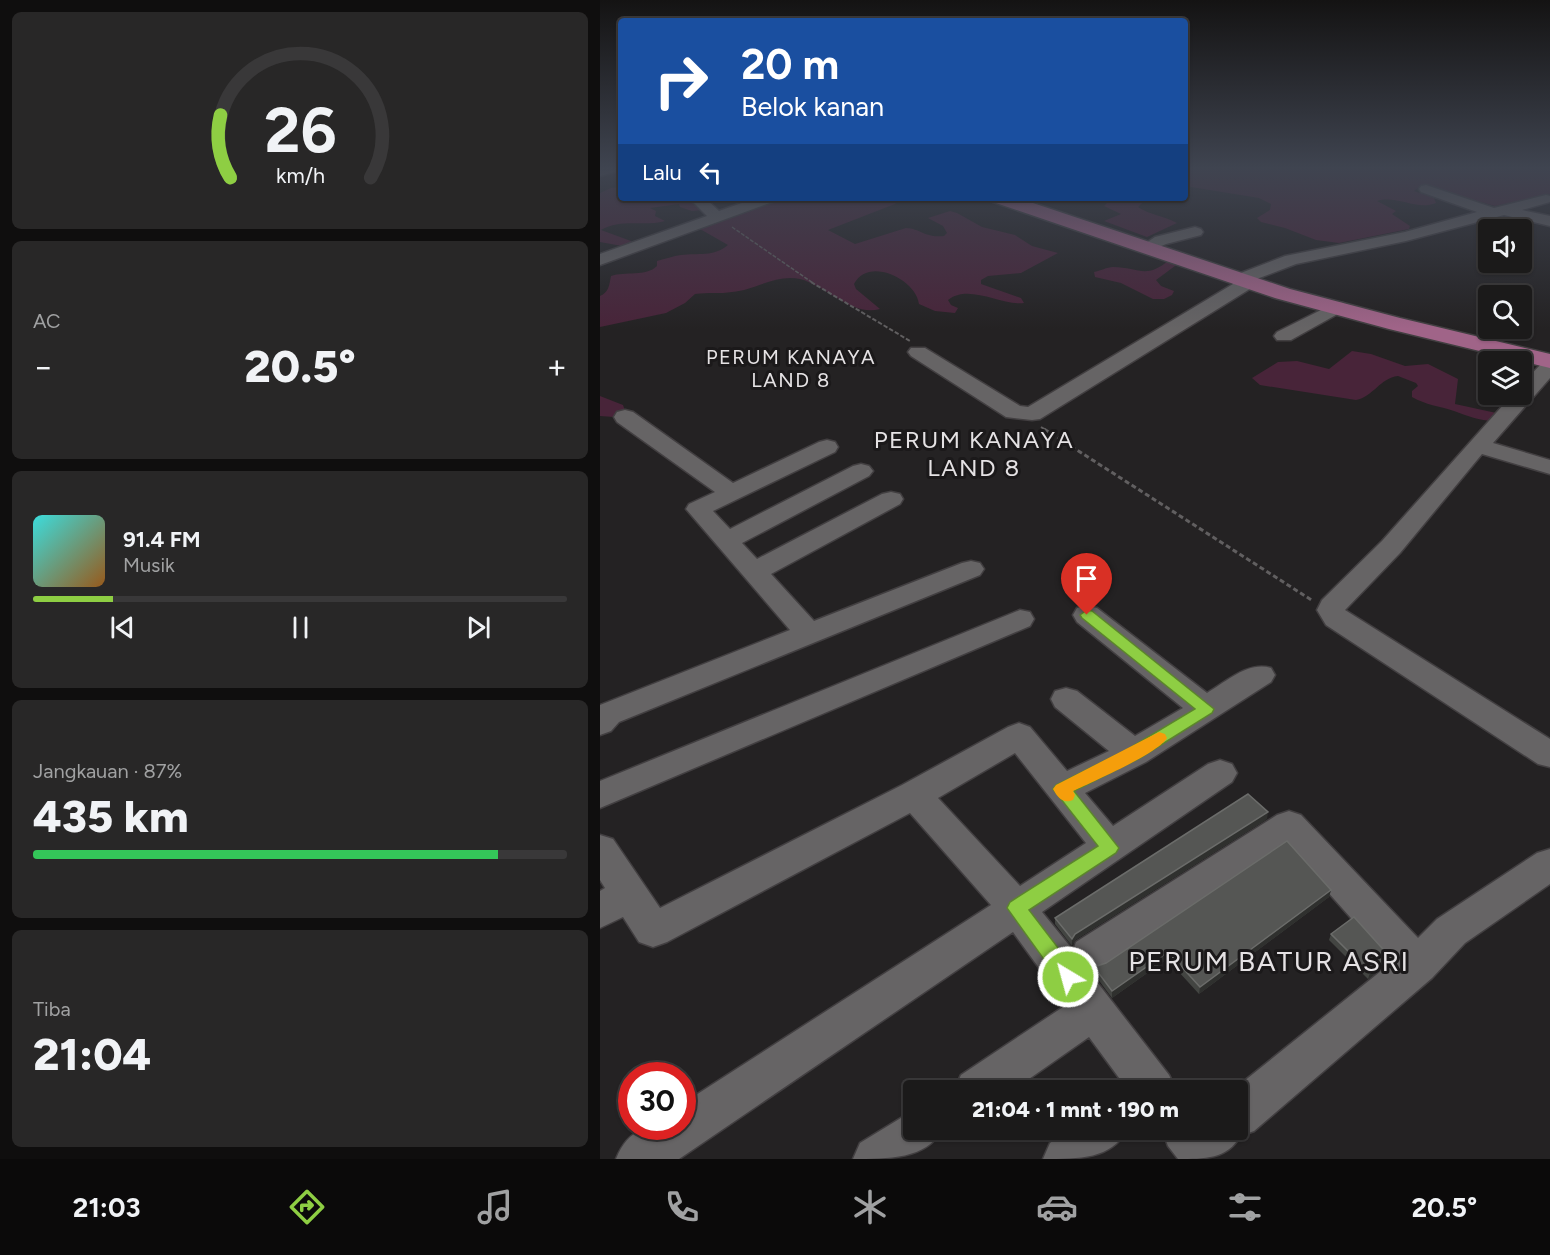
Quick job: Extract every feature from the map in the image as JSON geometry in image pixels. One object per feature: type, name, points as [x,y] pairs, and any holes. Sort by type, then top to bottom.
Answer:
[{"type":"main road","points":[[1069,221],[1243,281],[1337,308],[1550,361]]},
{"type":"street","points":[[600,260],[709,221]]},
{"type":"street","points":[[918,352],[1014,412],[1032,414],[1243,281],[1291,260],[1406,236],[1461,221]]},
{"type":"street","points":[[1148,247],[1161,240],[1195,232]]},
{"type":"street","points":[[1284,336],[1337,308]]},
{"type":"street","points":[[1550,366],[1391,547],[1332,606],[1331,610],[1336,618],[1550,755]]},
{"type":"street","points":[[625,417],[732,493]]},
{"type":"street","points":[[1479,446],[1550,467]]},
{"type":"street","points":[[809,634],[698,509],[827,447]]},
{"type":"street","points":[[726,541],[861,471]]},
{"type":"street","points":[[754,572],[891,499]]},
{"type":"street","points":[[600,723],[609,714],[971,569]]},
{"type":"street","points":[[1087,615],[1206,709]]},
{"type":"street","points":[[601,793],[1020,619]]},
{"type":"street","points":[[1062,789],[1134,753],[1260,675]]},
{"type":"street","points":[[1066,699],[1134,753]]},
{"type":"street","points":[[600,850],[614,903],[653,930],[915,795],[1019,735],[1110,848]]},
{"type":"street","points":[[639,1159],[1220,773]]},
{"type":"street","points":[[915,795],[1017,908],[1146,1080]]},
{"type":"street","points":[[1090,955],[1289,825],[1418,965]]},
{"type":"street","points":[[1248,1107],[1418,965],[1451,932],[1550,864]]},
{"type":"street","points":[[991,1080],[1094,1011]]},
{"type":"street","points":[[876,1159],[904,1140]]},
{"type":"street","points":[[1066,1159],[1092,1140]]},
{"type":"street","points":[[1192,1140],[1198,1148],[1208,1140]]},
{"type":"path","points":[[723,221],[775,256],[802,278],[915,344],[918,352]]},
{"type":"path","points":[[1026,415],[1157,502],[1305,596],[1331,610]]},
{"type":"shaded area","points":[[600,221],[665,221],[609,226],[601,230],[631,241],[631,243],[622,246],[600,242]]},
{"type":"shaded area","points":[[721,221],[851,221],[828,230],[855,244],[906,228],[927,235],[944,236],[947,233],[943,226],[934,221],[971,221],[982,227],[1015,235],[1032,246],[1058,253],[1021,273],[988,276],[981,280],[981,284],[1021,298],[1024,303],[966,294],[956,295],[948,300],[951,305],[958,308],[955,313],[935,311],[919,304],[910,286],[901,279],[880,271],[861,276],[854,284],[856,289],[880,309],[859,309],[810,283],[791,278],[774,280],[741,291],[695,294],[685,303],[666,313],[600,327],[600,296],[607,291],[611,276],[647,272],[657,266],[657,261],[687,254],[706,254],[723,249],[728,245],[700,229]]},
{"type":"shaded area","points":[[1104,221],[1177,223],[1147,237]]},
{"type":"shaded area","points":[[1403,221],[1410,226],[1409,229],[1339,243],[1316,240],[1261,222]]},
{"type":"shaded area","points":[[1169,260],[1179,263],[1156,280],[1161,286],[1174,291],[1172,295],[1164,299],[1153,299],[1121,283],[1095,277],[1094,272],[1113,267],[1148,271],[1154,270]]},
{"type":"shaded area","points":[[1352,351],[1371,354],[1405,366],[1428,364],[1458,379],[1455,404],[1501,414],[1492,421],[1473,418],[1422,402],[1412,397],[1412,391],[1418,386],[1416,383],[1398,376],[1386,380],[1367,395],[1356,400],[1260,385],[1252,378],[1278,362],[1297,361],[1329,369]]},
{"type":"shaded area","points":[[600,396],[623,405],[625,411],[614,417],[600,416]]},
{"type":"building","points":[[1248,794],[1268,812],[1075,934],[1072,939],[1055,918]]},
{"type":"building","points":[[1287,841],[1331,890],[1200,987],[1168,952],[1112,991],[1094,967],[1106,963]]},
{"type":"building","points":[[1354,917],[1390,957],[1370,973],[1331,934]]},
{"type":"slow traffic","points":[[1067,795],[1062,789],[1159,738]]},
{"type":"district","name":"PERUM KANAYA LAND 8","points":[[791,368]]},
{"type":"district","name":"PERUM KANAYA LAND 8","points":[[974,454]]},
{"type":"district","name":"PERUM BATUR ASRI","points":[[1269,961]]},
{"type":"route","points":[[1068,977],[1017,908],[1110,848],[1062,789],[1134,753],[1206,709],[1087,615]]}]
